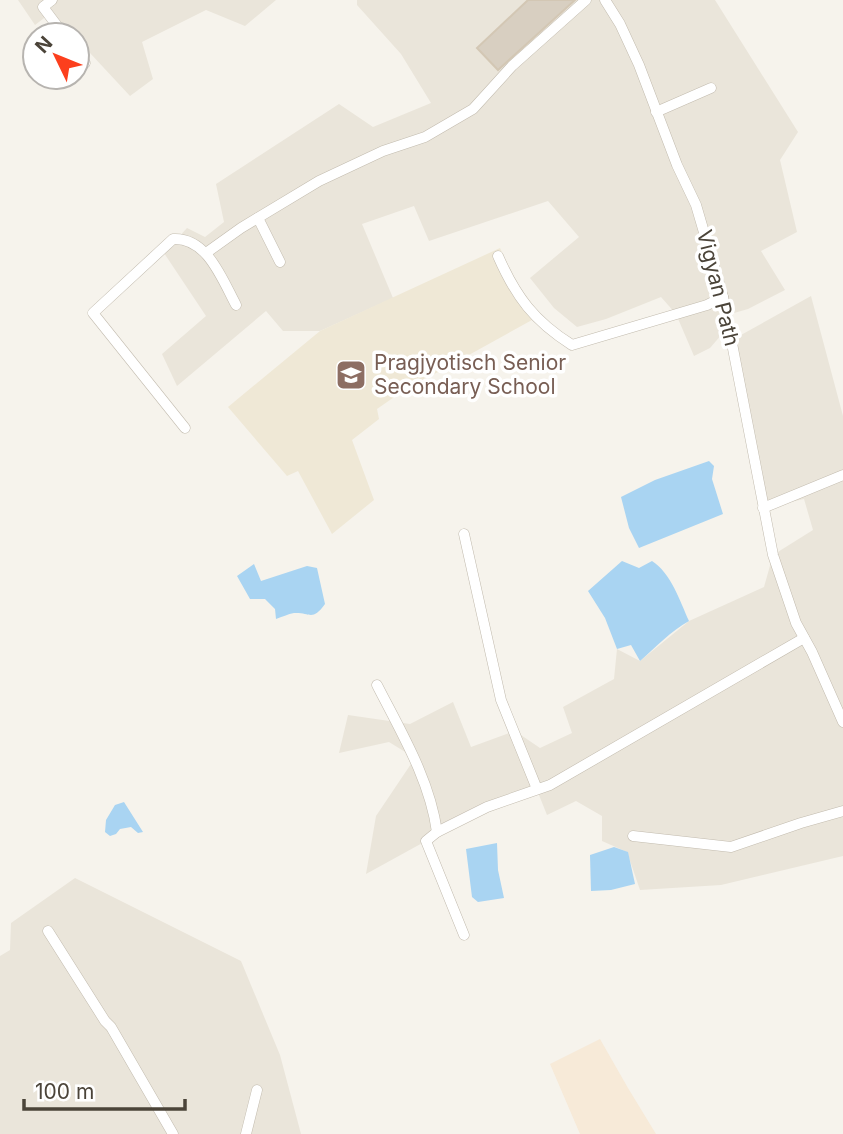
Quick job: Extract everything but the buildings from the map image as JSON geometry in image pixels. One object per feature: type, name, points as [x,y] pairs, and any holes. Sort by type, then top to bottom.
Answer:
[{"type":"street","points":[[52,0],[40,4],[53,21]]},
{"type":"street","points":[[206,253],[319,181],[383,151],[425,137],[473,109],[512,66],[586,0]]},
{"type":"street","name":"Vigyan Path","points":[[606,0],[639,65],[696,205],[723,297],[763,508],[784,592],[843,722]]},
{"type":"street","points":[[656,112],[711,88]]},
{"type":"street","points":[[258,218],[280,262]]},
{"type":"street","points":[[185,428],[93,313],[173,239],[185,238],[206,253],[236,305]]},
{"type":"street","points":[[498,256],[523,303],[543,326],[572,345],[708,305],[723,297]]},
{"type":"street","points":[[763,508],[843,475]]},
{"type":"street","points":[[464,534],[501,700],[537,789]]},
{"type":"street","points":[[464,935],[426,841],[437,832],[487,807],[550,785],[804,638]]},
{"type":"street","points":[[377,685],[416,762],[435,817],[437,832]]},
{"type":"street","points":[[633,836],[731,847],[801,822],[843,811]]},
{"type":"street","points":[[48,931],[111,1027],[173,1134]]},
{"type":"street","points":[[246,1134],[257,1090]]},
{"type":"shaded area","points":[[18,0],[276,0],[245,26],[206,10],[142,42],[153,79],[130,96],[91,54],[91,21],[60,21],[52,12],[40,21],[32,21]]},
{"type":"shaded area","points":[[357,0],[715,0],[798,132],[780,160],[797,232],[761,251],[785,290],[748,309],[727,315],[729,326],[710,348],[694,356],[676,314],[661,297],[606,319],[577,327],[554,308],[530,278],[579,237],[548,201],[429,241],[414,206],[362,224],[393,298],[320,331],[283,331],[266,311],[177,386],[162,354],[206,316],[164,253],[187,228],[205,237],[224,222],[216,184],[339,104],[373,127],[431,103],[401,54],[357,5]]},
{"type":"shaded area","name":"Pragjyotisch Senior Secondary School","points":[[500,248],[518,286],[541,315],[400,393],[377,409],[379,419],[352,440],[374,500],[332,534],[298,471],[287,476],[228,407],[320,331]]},
{"type":"shaded area","points":[[811,296],[843,416],[843,856],[721,885],[640,890],[627,852],[602,841],[602,816],[576,801],[547,815],[537,790],[426,841],[366,874],[376,816],[415,758],[389,742],[339,753],[348,715],[410,724],[453,702],[471,747],[515,731],[540,748],[572,733],[563,707],[614,679],[617,649],[640,661],[689,621],[764,587],[773,555],[813,530],[804,499],[763,508],[732,340]]},
{"type":"shaded area","points":[[75,878],[241,961],[280,1055],[301,1134],[0,1134],[0,956],[10,950],[11,923]]},
{"type":"shaded area","points":[[600,1039],[656,1134],[580,1134],[550,1064]]},
{"type":"water","points":[[709,461],[714,466],[712,479],[723,514],[639,548],[629,528],[621,497],[655,480]]},
{"type":"water","points":[[622,561],[639,568],[652,561],[659,566],[674,588],[689,621],[640,661],[631,645],[617,649],[605,618],[588,591]]},
{"type":"water","points":[[254,564],[261,581],[307,566],[317,568],[325,604],[321,610],[311,615],[294,613],[276,619],[275,609],[265,599],[250,599],[237,576]]},
{"type":"water","points":[[124,802],[143,832],[138,833],[131,827],[120,829],[110,836],[105,832],[106,820],[115,805]]},
{"type":"water","points":[[497,843],[498,870],[504,898],[478,902],[472,897],[466,849]]},
{"type":"water","points":[[614,847],[628,852],[635,884],[611,890],[591,891],[590,855]]},
{"type":"place","name":"Pragjyotisch Senior Secondary School","points":[[351,375]]}]
